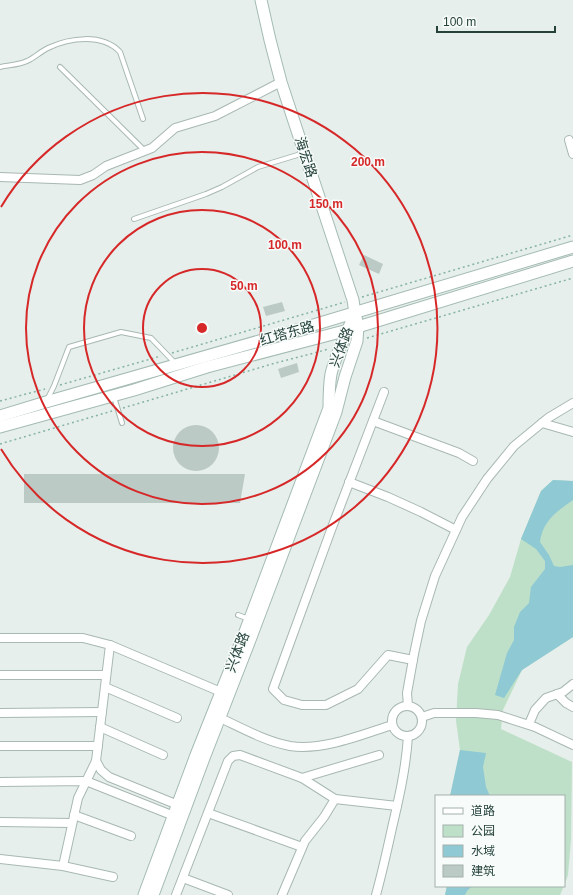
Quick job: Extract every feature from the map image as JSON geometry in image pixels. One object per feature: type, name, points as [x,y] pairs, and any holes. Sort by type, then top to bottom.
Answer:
[{"type":"street","name":"海宏路","points":[[261,0],[281,82],[355,313]]},
{"type":"street","points":[[0,177],[80,180],[93,175],[106,166],[152,148],[175,128],[214,116],[281,82]]},
{"type":"street","points":[[571,139],[573,154]]},
{"type":"street","name":"红塔东路","points":[[0,416],[355,313],[573,247]]},
{"type":"street","name":"红塔东路","points":[[0,427],[402,314],[573,260]]},
{"type":"street","name":"兴体路","points":[[144,895],[336,412],[345,377],[357,341],[353,328],[355,313]]},
{"type":"street","name":"兴体路","points":[[216,716],[221,692],[254,620],[329,408],[331,375],[340,346],[353,328]]},
{"type":"street","points":[[384,392],[331,530],[273,689],[284,700],[302,705],[326,705],[358,689],[388,655],[413,660]]},
{"type":"street","points":[[408,706],[407,693],[421,621],[435,576],[462,517],[487,479],[514,446],[548,418],[573,402]]},
{"type":"street","points":[[373,421],[459,453],[473,461]]},
{"type":"street","points":[[542,423],[573,432]]},
{"type":"street","points":[[349,482],[388,497],[456,530]]},
{"type":"street","points":[[0,638],[83,638],[110,645],[221,692]]},
{"type":"street","points":[[63,866],[78,798],[96,761],[110,645]]},
{"type":"street","points":[[0,675],[106,675]]},
{"type":"street","points":[[528,724],[535,710],[546,698],[563,692],[573,684]]},
{"type":"street","points":[[105,687],[177,718]]},
{"type":"street","points":[[556,694],[573,707]]},
{"type":"street","points":[[408,706],[417,710],[422,717],[420,728],[411,736],[402,736],[398,734],[392,726],[393,714],[403,707],[408,706]]},
{"type":"street","points":[[0,713],[102,712]]},
{"type":"street","points":[[422,717],[434,713],[476,713],[498,715],[528,724],[573,745]]},
{"type":"street","points":[[216,716],[266,739],[290,746],[316,746],[352,738],[392,726]]},
{"type":"street","points":[[100,727],[163,754]]},
{"type":"street","points":[[376,895],[382,875],[400,793],[408,736]]},
{"type":"street","points":[[0,746],[98,746]]},
{"type":"street","points":[[176,895],[228,761],[233,756],[240,755],[302,778],[335,800],[397,806]]},
{"type":"street","points":[[302,778],[379,756]]},
{"type":"street","points":[[96,761],[101,770],[109,777],[178,812]]},
{"type":"street","points":[[0,782],[86,781],[178,812]]},
{"type":"street","points":[[282,895],[305,840],[324,817],[335,800]]},
{"type":"street","name":"兴体路","points":[[153,895],[178,812]]},
{"type":"street","points":[[208,812],[302,847]]},
{"type":"street","points":[[0,822],[73,819],[131,836]]},
{"type":"street","points":[[0,859],[63,866],[113,877]]},
{"type":"street","points":[[183,878],[228,895]]},
{"type":"lane","points":[[0,67],[26,62],[47,48],[75,39],[88,39],[105,43],[116,48],[120,52],[143,119]]},
{"type":"lane","points":[[60,67],[145,151]]},
{"type":"lane","points":[[134,219],[206,194],[258,167],[304,153]]},
{"type":"lane","points":[[46,402],[54,386],[69,347],[121,332],[152,338],[177,365]]},
{"type":"lane","points":[[114,396],[122,423]]},
{"type":"lane","points":[[238,615],[254,620]]},
{"type":"path","points":[[0,402],[168,354],[573,234]]},
{"type":"path","points":[[357,341],[573,278]]},
{"type":"path","points":[[0,444],[272,364],[340,346]]},
{"type":"green space","points":[[553,480],[573,481],[573,637],[522,670],[503,710],[501,729],[572,762],[571,840],[568,875],[565,883],[565,795],[450,795],[460,750],[456,721],[458,684],[467,647],[489,615],[510,577],[521,539],[541,491]]},
{"type":"green space","points":[[447,887],[564,887],[560,895],[445,895]]},
{"type":"water","points":[[553,480],[573,481],[573,500],[561,508],[547,523],[541,535],[540,542],[549,555],[554,566],[560,567],[573,565],[573,637],[522,670],[504,698],[495,695],[507,653],[514,640],[514,627],[520,612],[529,603],[531,587],[545,569],[545,561],[536,549],[521,539],[541,491]]},
{"type":"water","points":[[460,750],[486,753],[483,767],[486,787],[490,795],[450,795]]},
{"type":"water","points":[[447,887],[471,887],[465,895],[445,895]]},
{"type":"building","points":[[364,255],[383,264],[379,274],[359,265]]},
{"type":"building","points":[[282,302],[285,311],[266,316],[263,307]]},
{"type":"building","points":[[297,363],[299,372],[281,378],[278,369]]},
{"type":"building","points":[[191,425],[201,425],[213,431],[218,439],[218,457],[213,465],[205,470],[191,471],[183,468],[176,461],[173,453],[173,443],[176,435],[183,428]]},
{"type":"building","points":[[24,474],[245,474],[240,503],[24,503]]}]
